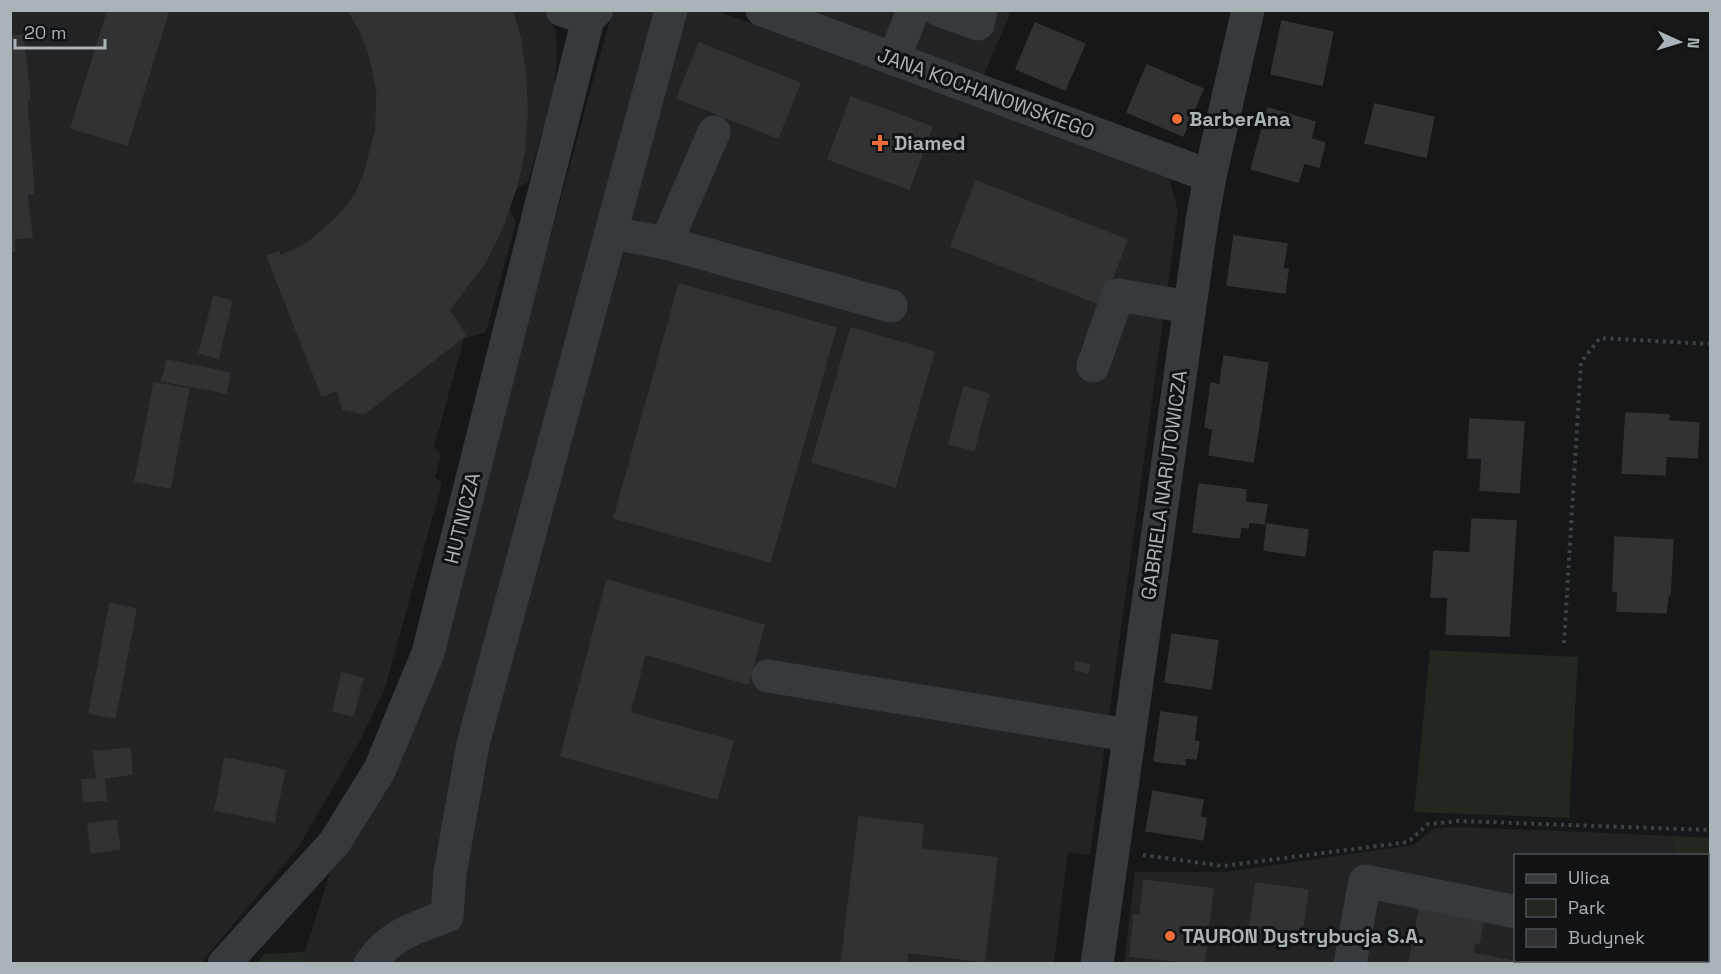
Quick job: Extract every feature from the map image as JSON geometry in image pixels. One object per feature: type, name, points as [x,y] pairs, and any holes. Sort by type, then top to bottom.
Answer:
[{"type":"street","points":[[370,963],[388,941],[414,928],[447,916],[450,873],[473,744],[671,10]]},
{"type":"street","name":"JANA KOCHANOWSKIEGO","points":[[762,10],[1210,176]]},
{"type":"street","points":[[894,59],[914,10]]},
{"type":"street","points":[[939,10],[978,24],[981,10]]},
{"type":"street","name":"GABRIELA NARUTOWICZA","points":[[1097,963],[1189,307],[1210,176],[1248,10]]},
{"type":"street","name":"HUTNICZA","points":[[224,963],[335,842],[380,769],[428,653],[582,13]]},
{"type":"street","points":[[666,243],[714,132]]},
{"type":"street","points":[[611,233],[666,243],[891,306]]},
{"type":"street","points":[[1093,366],[1118,295],[1189,307]]},
{"type":"street","points":[[768,676],[1128,735]]},
{"type":"street","points":[[1350,963],[1365,881],[1514,912]]},
{"type":"path","points":[[1564,643],[1581,362],[1600,338],[1710,344]]},
{"type":"path","points":[[1112,851],[1223,866],[1408,842],[1428,824],[1459,821],[1710,830]]},
{"type":"shaded area","points":[[546,10],[556,32],[557,61],[554,88],[528,182],[516,189],[509,209],[516,222],[486,332],[464,339],[434,447],[441,454],[435,477],[442,483],[385,688],[360,741],[298,848],[202,963],[11,963],[10,11]]},
{"type":"shaded area","points":[[616,11],[718,11],[1169,178],[1178,211],[1090,855],[1068,852],[1054,963],[306,964],[305,952],[331,869],[421,706],[611,16]]},
{"type":"shaded area","points":[[809,11],[1011,11],[982,79]]},
{"type":"shaded area","points":[[1465,827],[1673,836],[1674,854],[1514,854],[1514,962],[1677,963],[1124,964],[1135,872],[1226,872],[1414,845],[1434,828]]},
{"type":"green space","points":[[1430,650],[1578,657],[1569,818],[1414,812]]},
{"type":"green space","points":[[1673,836],[1710,838],[1710,963],[1677,963],[1709,962],[1709,854],[1674,854]]},
{"type":"green space","points":[[305,952],[306,963],[257,963],[264,954]]},
{"type":"building","points":[[108,10],[169,10],[127,145],[71,128]]},
{"type":"building","points":[[348,10],[512,10],[520,37],[526,78],[527,114],[524,154],[516,189],[502,228],[486,261],[449,310],[466,335],[364,414],[343,409],[337,390],[322,396],[267,256],[279,252],[280,256],[301,247],[316,236],[347,206],[356,193],[364,174],[376,130],[377,90],[368,50]]},
{"type":"building","points":[[1282,21],[1333,32],[1322,85],[1271,74]]},
{"type":"building","points":[[1035,23],[1085,44],[1065,90],[1016,69]]},
{"type":"building","points":[[23,35],[30,100],[27,101],[34,194],[27,194],[32,237],[14,239],[15,251],[10,252],[10,36]]},
{"type":"building","points":[[699,43],[800,83],[778,138],[677,98]]},
{"type":"building","points":[[1147,65],[1203,89],[1183,136],[1127,112]]},
{"type":"building","name":"Diamed","points":[[851,97],[932,127],[909,189],[828,159]]},
{"type":"building","points":[[1375,104],[1434,117],[1426,157],[1365,143]]},
{"type":"building","points":[[1268,108],[1315,122],[1311,139],[1325,143],[1319,167],[1304,163],[1298,182],[1251,169]]},
{"type":"building","points":[[976,181],[1127,240],[1102,305],[951,246]]},
{"type":"building","points":[[1234,236],[1287,244],[1283,269],[1288,269],[1285,293],[1227,285]]},
{"type":"building","points":[[679,284],[836,328],[770,562],[614,518]]},
{"type":"building","points":[[214,296],[232,301],[218,358],[199,353]]},
{"type":"building","points":[[851,328],[934,352],[895,487],[812,462]]},
{"type":"building","points":[[1224,356],[1268,363],[1261,412],[1208,406],[1211,383],[1220,385]]},
{"type":"building","points":[[167,360],[230,373],[226,393],[162,381]]},
{"type":"building","points":[[154,383],[189,389],[170,488],[135,481]]},
{"type":"building","points":[[964,387],[989,394],[974,450],[949,444]]},
{"type":"building","points":[[1208,406],[1261,412],[1253,462],[1209,455],[1213,429],[1205,427]]},
{"type":"building","points":[[1626,413],[1669,415],[1668,421],[1699,423],[1697,458],[1666,456],[1665,475],[1622,473]]},
{"type":"building","points":[[1470,419],[1524,422],[1519,493],[1480,490],[1482,458],[1468,458]]},
{"type":"building","points":[[1199,484],[1246,490],[1245,502],[1267,505],[1264,524],[1249,522],[1248,528],[1241,527],[1239,538],[1193,532]]},
{"type":"building","points":[[1472,519],[1516,521],[1509,636],[1446,634],[1448,597],[1431,597],[1434,551],[1470,553]]},
{"type":"building","points":[[1267,524],[1308,530],[1305,556],[1264,550]]},
{"type":"building","points":[[1615,537],[1673,540],[1670,595],[1668,595],[1666,613],[1617,611],[1618,591],[1613,591]]},
{"type":"building","points":[[607,580],[764,625],[748,684],[645,654],[630,713],[733,741],[717,799],[561,756]]},
{"type":"building","points":[[110,603],[136,609],[115,718],[89,713]]},
{"type":"building","points":[[1172,634],[1218,641],[1211,689],[1165,682]]},
{"type":"building","points":[[1076,662],[1090,665],[1088,673],[1075,670]]},
{"type":"building","points":[[342,673],[363,678],[353,716],[333,711]]},
{"type":"building","points":[[1161,712],[1197,717],[1194,741],[1199,742],[1196,759],[1185,758],[1185,765],[1154,761]]},
{"type":"building","points":[[130,748],[132,774],[104,778],[107,800],[84,802],[82,780],[97,779],[93,752]]},
{"type":"building","points":[[225,758],[285,770],[274,822],[215,810]]},
{"type":"building","points":[[1153,791],[1203,800],[1200,817],[1206,818],[1203,840],[1146,831]]},
{"type":"building","points":[[859,817],[923,825],[921,849],[997,858],[984,962],[908,952],[906,964],[841,964]]},
{"type":"building","points":[[116,820],[120,849],[91,853],[88,824]]},
{"type":"building","name":"TAURON Dystrybucja S.A.","points":[[1144,880],[1213,889],[1204,964],[1130,956],[1134,915],[1140,915]]},
{"type":"building","points":[[1256,883],[1308,890],[1301,938],[1249,930]]},
{"type":"building","points":[[1420,904],[1484,916],[1479,943],[1475,942],[1473,953],[1477,954],[1475,964],[1409,964],[1413,942],[1417,942],[1419,932],[1415,932]]},
{"type":"building","points":[[1477,954],[1512,961],[1512,964],[1475,964]]},
{"type":"place","name":"BarberAna","points":[[1177,119]]},
{"type":"place","name":"Diamed","points":[[880,143]]},
{"type":"place","name":"TAURON Dystrybucja S.A.","points":[[1170,936]]}]
